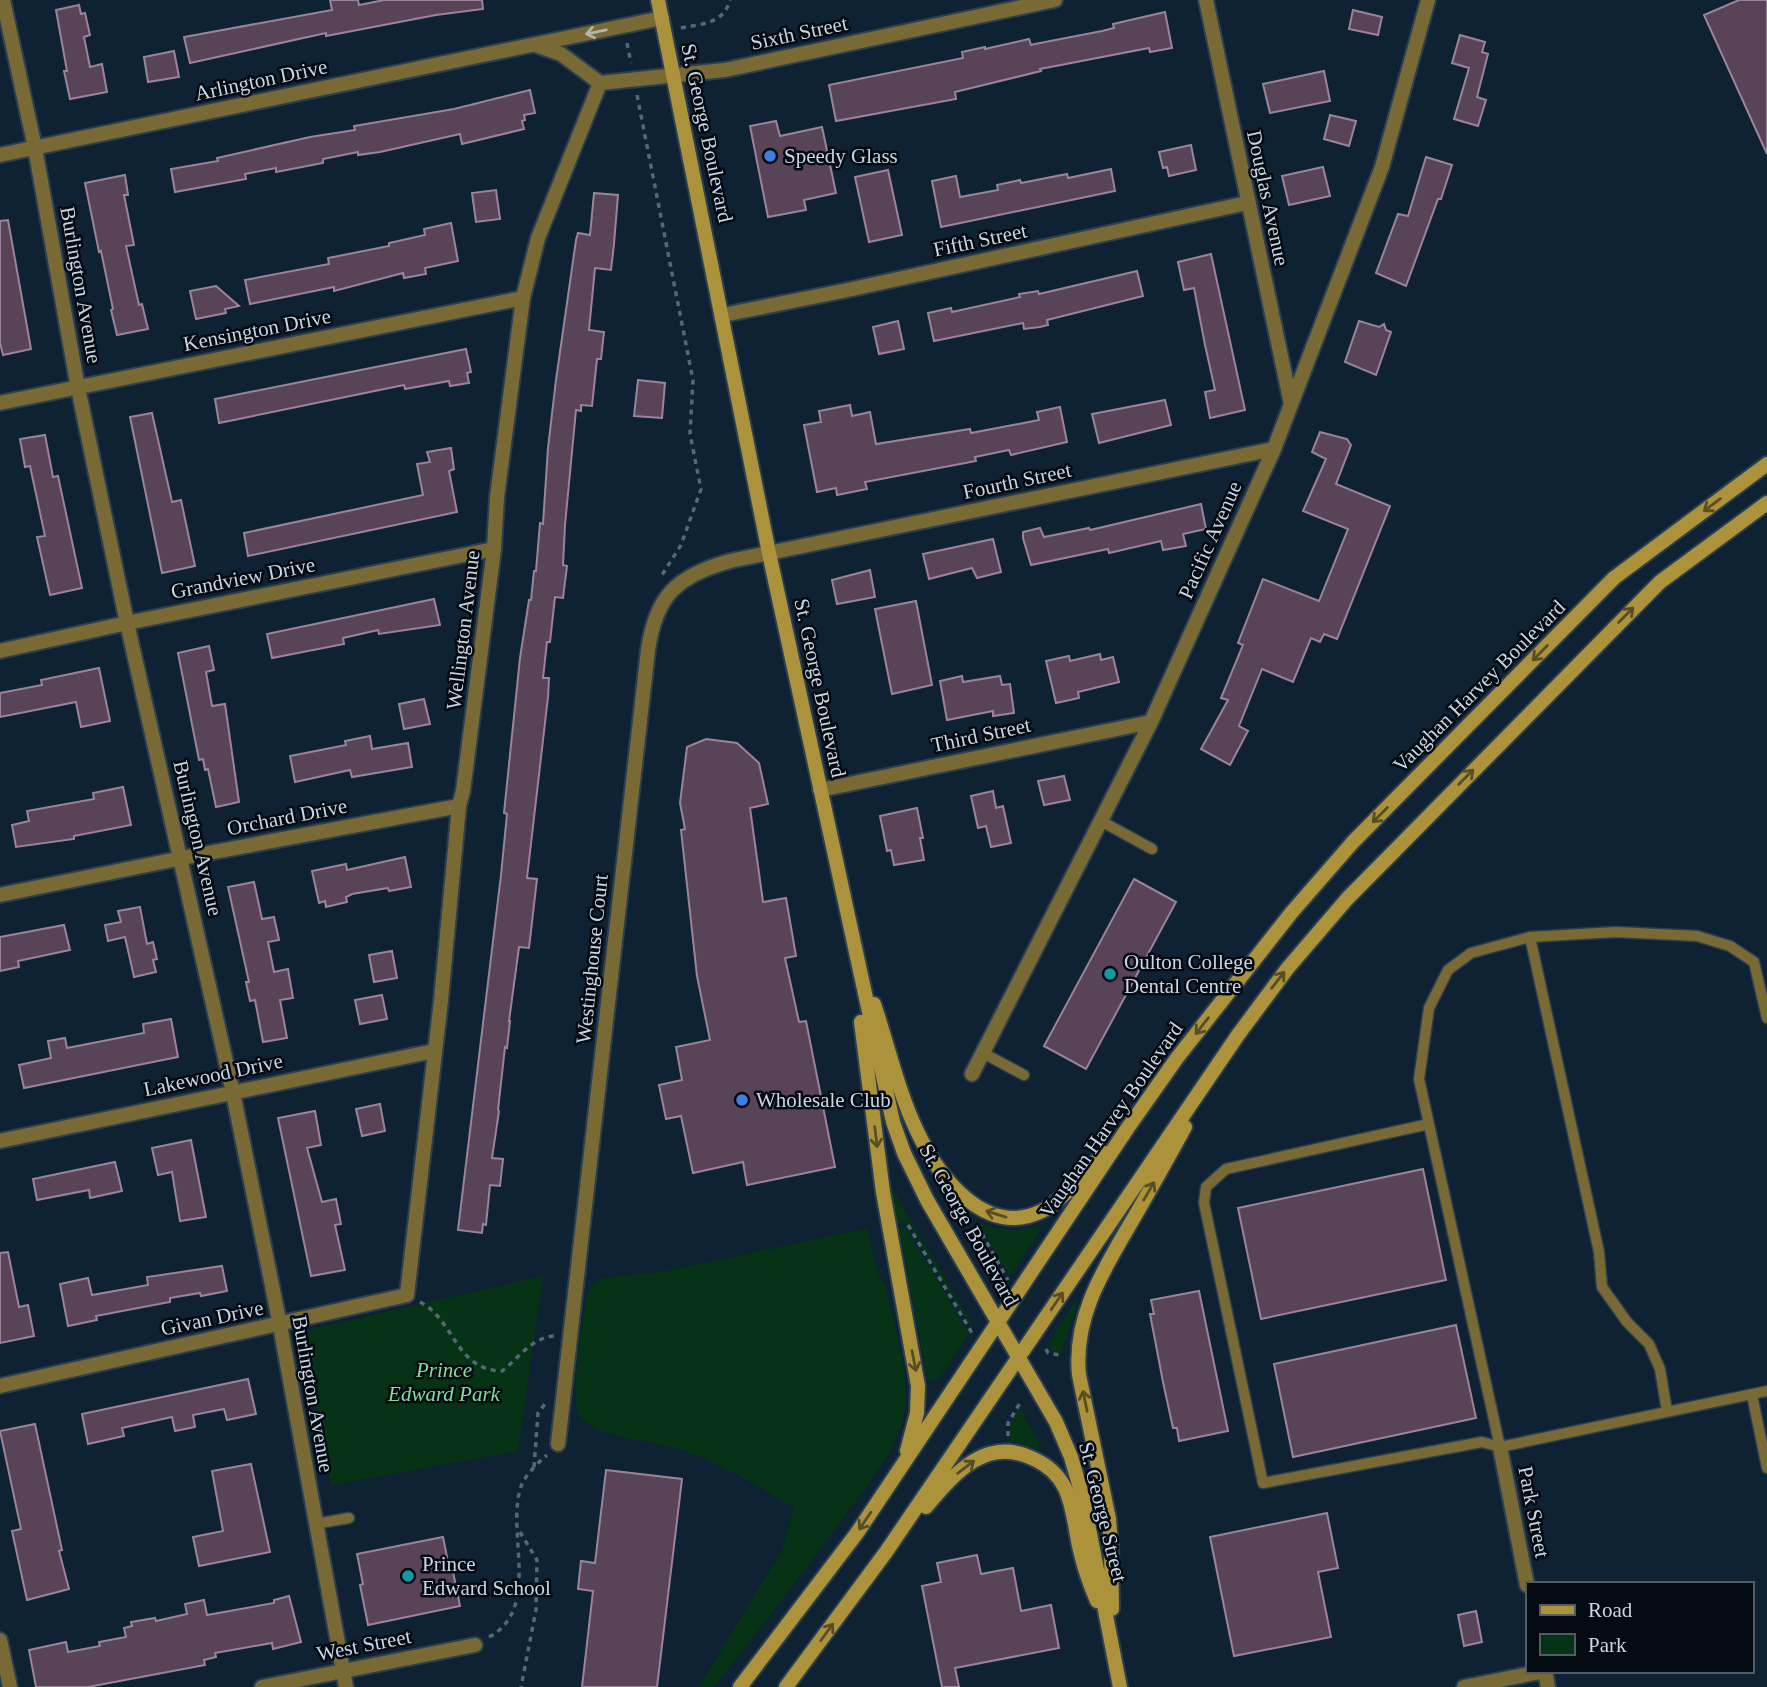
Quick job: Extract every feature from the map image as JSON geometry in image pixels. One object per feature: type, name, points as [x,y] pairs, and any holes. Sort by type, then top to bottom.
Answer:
[{"type":"main road","name":"St. George Boulevard","points":[[659,0],[769,553],[888,1103],[904,1153],[927,1200],[1018,1357]]},
{"type":"main road","name":"Vaughan Harvey Boulevard","points":[[740,1687],[904,1465],[1177,1058],[1258,954],[1353,842],[1614,579],[1767,464]]},
{"type":"main road","points":[[786,1687],[886,1552],[1238,1035],[1287,970],[1347,899],[1631,610],[1660,582],[1767,503]]},
{"type":"main road","points":[[849,923],[909,1112],[926,1148],[942,1173],[968,1201],[985,1211],[1006,1218],[1020,1218],[1045,1210],[1127,1129]]},
{"type":"main road","points":[[849,923],[883,1192],[918,1385],[917,1413],[904,1465]]},
{"type":"main road","points":[[1111,1639],[1110,1532],[1079,1375],[1079,1334],[1099,1279],[1238,1035]]},
{"type":"main road","name":"St. George Street","points":[[1018,1357],[1056,1422],[1071,1457],[1083,1499],[1120,1687]]},
{"type":"main road","points":[[886,1552],[946,1483],[970,1462],[998,1452],[1026,1455],[1057,1475],[1065,1488],[1085,1569],[1111,1639]]},
{"type":"street","name":"Burlington Avenue","points":[[3,0],[35,148],[78,388],[127,623],[233,1093],[346,1687]]},
{"type":"street","name":"Sixth Street","points":[[674,76],[725,70],[1055,0]]},
{"type":"street","name":"Douglas Avenue","points":[[1206,0],[1291,405]]},
{"type":"street","name":"Pacific Avenue","points":[[972,1074],[1151,722],[1274,449],[1382,167],[1428,0]]},
{"type":"street","name":"Arlington Drive","points":[[0,155],[530,46],[664,25]]},
{"type":"street","name":"Arlington Drive","points":[[530,46],[547,48],[561,54],[600,83]]},
{"type":"street","points":[[600,83],[674,76]]},
{"type":"street","name":"Wellington Avenue","points":[[407,1295],[459,806],[494,549],[523,298],[538,238],[600,83]]},
{"type":"street","name":"Fifth Street","points":[[723,315],[1247,203]]},
{"type":"street","name":"Kensington Drive","points":[[0,404],[523,298]]},
{"type":"street","name":"Fourth Street","points":[[769,553],[1274,449]]},
{"type":"street","name":"Grandview Drive","points":[[0,651],[494,549]]},
{"type":"street","name":"Westinghouse Court","points":[[558,1444],[651,632],[660,605],[679,583],[703,569],[769,553]]},
{"type":"street","name":"Third Street","points":[[820,790],[1151,722]]},
{"type":"street","name":"Orchard Drive","points":[[0,895],[459,806]]},
{"type":"street","name":"Lakewood Drive","points":[[0,1141],[434,1051]]},
{"type":"street","name":"Givan Drive","points":[[0,1386],[407,1295]]},
{"type":"street","name":"Park Street","points":[[1500,1447],[1526,1582]]},
{"type":"street","points":[[0,1640],[10,1687]]},
{"type":"street","name":"West Street","points":[[262,1687],[475,1645]]},
{"type":"street","points":[[1464,1687],[1535,1673]]},
{"type":"lane","points":[[1101,821],[1152,849]]},
{"type":"lane","points":[[1500,1447],[1419,1079],[1429,1008],[1448,970],[1471,953],[1530,937],[1616,932],[1697,936],[1730,946],[1754,962],[1767,1018]]},
{"type":"lane","points":[[1530,937],[1599,1251],[1602,1287],[1627,1322],[1649,1344],[1660,1369],[1667,1410]]},
{"type":"lane","points":[[983,1053],[1024,1075]]},
{"type":"lane","points":[[1429,1124],[1226,1169],[1206,1187],[1204,1203],[1263,1483],[1482,1443],[1500,1447],[1767,1391]]},
{"type":"lane","points":[[1752,1395],[1767,1468]]},
{"type":"lane","points":[[315,1524],[349,1518]]},
{"type":"path","points":[[664,25],[715,20],[726,11],[730,0]]},
{"type":"path","points":[[977,1224],[1009,1281]]},
{"type":"path","points":[[899,1227],[908,1225],[972,1334]]},
{"type":"path","points":[[1002,1281],[1005,1275]]},
{"type":"path","points":[[407,1295],[435,1311],[465,1354],[479,1366],[492,1371],[502,1371],[517,1354],[546,1336],[570,1335]]},
{"type":"path","points":[[1045,1358],[1048,1353],[1060,1355]]},
{"type":"path","points":[[1010,1403],[1014,1412]]},
{"type":"path","points":[[1008,1441],[1008,1423],[1020,1403]]},
{"type":"path","points":[[475,1645],[495,1634],[509,1618],[516,1596],[521,1562],[518,1507],[523,1484],[534,1467]]},
{"type":"path","points":[[518,1531],[537,1560],[536,1610],[521,1687]]},
{"type":"green space","points":[[881,1162],[900,1202],[972,1323],[969,1325],[909,1223],[898,1224]]},
{"type":"green space","points":[[980,1224],[1012,1231],[1039,1227],[1041,1229],[1010,1277]]},
{"type":"green space","points":[[867,1228],[878,1273],[885,1286],[903,1362],[905,1407],[897,1436],[882,1463],[847,1513],[714,1687],[699,1687],[782,1550],[794,1508],[729,1470],[695,1455],[614,1435],[583,1420],[578,1412],[575,1389],[587,1295],[590,1287],[603,1278],[668,1271]]},
{"type":"green space","points":[[906,1228],[969,1333],[939,1380],[928,1381],[899,1229]]},
{"type":"green space","name":"Prince Edward Park","points":[[543,1276],[518,1451],[331,1485],[304,1331]]},
{"type":"green space","points":[[1076,1299],[1079,1300],[1061,1353],[1052,1351],[1048,1344]]},
{"type":"green space","points":[[1019,1407],[1041,1446],[1037,1449],[1010,1441],[1010,1424]]},
{"type":"building","points":[[330,0],[358,0],[359,5],[384,0],[482,0],[483,9],[326,36],[326,33],[190,63],[184,37],[332,10]]},
{"type":"building","points":[[1739,0],[1767,0],[1767,154],[1704,15]]},
{"type":"building","points":[[79,5],[81,14],[85,13],[90,35],[84,37],[90,67],[102,64],[107,92],[70,99],[56,10]]},
{"type":"building","points":[[1353,10],[1382,17],[1378,35],[1349,29]]},
{"type":"building","points":[[1165,12],[1172,48],[1150,52],[1149,48],[1040,69],[1041,71],[955,92],[956,99],[836,121],[829,85],[963,58],[962,52],[985,47],[1029,39],[1031,45],[1102,31],[1114,28],[1113,24]]},
{"type":"building","points":[[1460,35],[1485,42],[1482,52],[1488,54],[1477,97],[1486,100],[1478,126],[1454,119],[1469,68],[1452,63]]},
{"type":"building","points":[[174,51],[179,77],[148,82],[144,57]]},
{"type":"building","points":[[1324,71],[1330,101],[1270,113],[1263,84]]},
{"type":"building","points":[[530,90],[535,113],[524,115],[524,129],[462,144],[460,134],[380,152],[358,155],[358,152],[323,159],[323,163],[276,172],[276,168],[245,174],[246,179],[175,192],[171,169],[218,161],[217,158],[310,137],[355,130],[354,126],[454,109]]},
{"type":"building","points":[[1330,115],[1356,121],[1349,146],[1324,139]]},
{"type":"building","points":[[776,121],[780,136],[822,127],[836,193],[804,200],[806,210],[768,217],[750,126]]},
{"type":"building","points":[[1191,145],[1196,170],[1169,176],[1167,167],[1163,168],[1159,152]]},
{"type":"building","points":[[1426,157],[1452,165],[1406,286],[1376,273],[1398,214],[1408,216]]},
{"type":"building","points":[[1323,167],[1330,196],[1289,205],[1282,176]]},
{"type":"building","points":[[1111,169],[1115,191],[941,227],[932,181],[956,176],[960,197],[998,190],[997,185],[1020,180],[1021,183],[1067,174],[1068,178]]},
{"type":"building","points":[[888,170],[902,235],[869,242],[855,177]]},
{"type":"building","points":[[125,175],[128,195],[124,195],[134,245],[126,246],[139,305],[142,304],[148,329],[117,335],[85,183]]},
{"type":"building","points":[[496,190],[500,219],[476,222],[472,193]]},
{"type":"building","points":[[594,193],[618,195],[614,244],[611,270],[595,268],[589,330],[604,332],[601,359],[597,359],[592,406],[581,405],[581,411],[576,410],[565,525],[563,565],[567,566],[563,598],[555,597],[543,678],[549,678],[548,697],[527,878],[537,879],[529,948],[519,947],[507,1048],[505,1047],[492,1158],[503,1159],[500,1186],[490,1185],[486,1225],[483,1224],[482,1233],[458,1230],[501,875],[507,814],[504,813],[520,658],[536,571],[540,523],[543,524],[556,380],[576,240],[578,233],[590,235]]},
{"type":"building","points":[[8,220],[31,349],[3,355],[0,343],[0,221]]},
{"type":"building","points":[[451,223],[458,261],[425,268],[426,274],[404,278],[403,273],[334,291],[334,287],[250,304],[245,280],[329,264],[328,258],[389,246],[389,243],[425,235],[424,229]]},
{"type":"building","points":[[1211,254],[1245,410],[1210,418],[1205,392],[1215,390],[1194,288],[1184,290],[1178,262]]},
{"type":"building","points":[[1137,271],[1143,296],[1047,320],[1048,325],[1040,327],[1024,329],[1023,323],[934,341],[928,313],[951,308],[952,312],[1020,297],[1019,294],[1038,291],[1039,294]]},
{"type":"building","points":[[216,286],[239,306],[225,309],[226,313],[196,319],[190,291]]},
{"type":"building","points":[[898,321],[904,349],[879,354],[873,327]]},
{"type":"building","points":[[1359,321],[1379,327],[1384,324],[1386,330],[1391,332],[1376,375],[1345,362]]},
{"type":"building","points":[[466,349],[471,372],[467,373],[469,383],[450,386],[449,381],[405,389],[404,385],[219,423],[215,399]]},
{"type":"building","points":[[638,380],[665,383],[662,418],[634,416]]},
{"type":"building","points":[[1165,400],[1171,425],[1099,443],[1092,414]]},
{"type":"building","points":[[850,405],[852,416],[870,412],[876,444],[970,429],[971,433],[1039,420],[1037,412],[1060,407],[1067,442],[1011,455],[1009,450],[975,457],[976,461],[865,482],[867,489],[837,495],[836,488],[817,492],[804,425],[821,422],[819,411]]},
{"type":"building","points":[[152,413],[172,502],[181,500],[195,566],[162,573],[130,417]]},
{"type":"building","points":[[1320,432],[1347,439],[1351,445],[1336,484],[1390,506],[1337,639],[1324,634],[1320,642],[1311,638],[1293,682],[1262,669],[1239,726],[1248,731],[1230,765],[1201,749],[1228,700],[1221,698],[1243,645],[1238,643],[1263,579],[1319,601],[1348,529],[1303,511],[1326,459],[1312,452]]},
{"type":"building","points":[[45,435],[53,477],[58,476],[82,588],[50,595],[37,537],[45,536],[30,466],[25,467],[20,439]]},
{"type":"building","points":[[451,448],[454,469],[449,471],[457,512],[248,556],[244,533],[423,495],[417,464],[430,462],[427,452]]},
{"type":"building","points":[[1201,504],[1206,529],[1183,534],[1186,546],[1163,550],[1161,541],[1109,553],[1108,549],[1031,565],[1023,538],[1023,532],[1040,528],[1044,537],[1089,528],[1090,530]]},
{"type":"building","points":[[993,539],[1001,572],[977,578],[972,568],[929,579],[923,554]]},
{"type":"building","points":[[870,570],[875,597],[837,604],[832,580]]},
{"type":"building","points":[[434,599],[440,625],[379,634],[378,630],[343,638],[344,644],[272,658],[267,634]]},
{"type":"building","points":[[916,601],[932,685],[892,694],[875,609]]},
{"type":"building","points":[[209,646],[214,670],[206,672],[212,706],[225,704],[239,802],[216,807],[208,769],[205,770],[203,759],[199,760],[178,653]]},
{"type":"building","points":[[1100,654],[1101,660],[1113,657],[1119,682],[1078,692],[1079,698],[1056,703],[1046,661],[1069,656],[1070,661]]},
{"type":"building","points":[[99,668],[110,721],[81,727],[76,702],[0,717],[0,693],[42,685],[41,680]]},
{"type":"building","points":[[962,676],[963,682],[1000,676],[1002,685],[1010,684],[1014,713],[993,716],[993,711],[947,720],[940,681]]},
{"type":"building","points":[[424,699],[430,724],[404,729],[399,704]]},
{"type":"building","points":[[370,736],[372,749],[408,743],[412,767],[352,777],[350,770],[295,782],[290,756],[346,745],[345,741]]},
{"type":"building","points":[[706,739],[737,743],[759,763],[768,804],[750,808],[763,902],[786,898],[796,956],[785,958],[799,1022],[806,1021],[835,1167],[747,1185],[743,1162],[693,1173],[681,1116],[666,1119],[659,1085],[682,1080],[676,1047],[710,1040],[697,976],[681,830],[685,829],[680,803],[687,747]]},
{"type":"building","points":[[1064,776],[1070,800],[1044,805],[1038,781]]},
{"type":"building","points":[[123,787],[131,825],[74,836],[74,839],[16,847],[12,825],[29,821],[27,811],[94,799],[93,793]]},
{"type":"building","points":[[993,791],[996,808],[1003,806],[1011,843],[991,847],[986,826],[978,828],[971,796]]},
{"type":"building","points":[[917,808],[924,860],[894,865],[891,850],[887,851],[880,816]]},
{"type":"building","points":[[405,857],[411,887],[352,894],[346,897],[347,902],[326,907],[325,901],[319,903],[312,871],[346,864],[347,870]]},
{"type":"building","name":"Oulton College Dental Centre","points":[[1134,879],[1176,902],[1086,1069],[1044,1046]]},
{"type":"building","points":[[254,882],[262,919],[274,917],[279,940],[268,942],[274,972],[288,969],[293,998],[280,1000],[287,1038],[263,1042],[255,1000],[250,1001],[246,982],[249,982],[228,887]]},
{"type":"building","points":[[140,907],[147,944],[153,942],[157,959],[153,960],[156,972],[134,977],[125,937],[108,941],[105,925],[121,922],[118,911]]},
{"type":"building","points":[[64,925],[70,950],[18,961],[19,967],[0,971],[0,937]]},
{"type":"building","points":[[392,951],[397,978],[374,982],[369,955]]},
{"type":"building","points":[[382,995],[387,1019],[360,1024],[355,1000]]},
{"type":"building","points":[[171,1019],[178,1057],[24,1088],[19,1065],[51,1058],[48,1041],[65,1038],[67,1048],[144,1033],[143,1024]]},
{"type":"building","points":[[380,1104],[385,1131],[362,1136],[356,1109]]},
{"type":"building","points":[[315,1111],[321,1145],[307,1148],[322,1202],[336,1199],[341,1224],[335,1225],[345,1270],[311,1276],[278,1118]]},
{"type":"building","points":[[191,1140],[206,1217],[180,1221],[172,1172],[158,1175],[152,1148]]},
{"type":"building","points":[[115,1162],[122,1191],[90,1198],[89,1190],[37,1200],[33,1179]]},
{"type":"building","points":[[1423,1169],[1446,1280],[1261,1319],[1238,1208]]},
{"type":"building","points":[[8,1252],[19,1307],[28,1305],[34,1336],[0,1343],[0,1253]]},
{"type":"building","points":[[222,1266],[227,1291],[170,1298],[170,1302],[96,1316],[97,1320],[68,1326],[60,1284],[88,1278],[92,1295],[148,1285],[147,1277]]},
{"type":"building","points":[[1199,1291],[1228,1431],[1179,1441],[1177,1428],[1173,1428],[1163,1382],[1150,1314],[1154,1314],[1151,1300]]},
{"type":"building","points":[[1456,1325],[1476,1418],[1293,1457],[1274,1364]]},
{"type":"building","points":[[248,1379],[256,1414],[227,1420],[224,1409],[193,1415],[195,1427],[175,1431],[172,1417],[122,1428],[124,1436],[88,1444],[82,1414]]},
{"type":"building","points":[[35,1424],[62,1550],[59,1551],[69,1589],[27,1600],[12,1531],[21,1529],[0,1431]]},
{"type":"building","points":[[251,1464],[270,1552],[199,1566],[193,1537],[223,1531],[212,1471]]},
{"type":"building","points":[[606,1470],[682,1479],[657,1687],[582,1687],[593,1591],[578,1589],[581,1561],[595,1563]]},
{"type":"building","points":[[1327,1513],[1338,1568],[1318,1572],[1331,1637],[1234,1656],[1210,1537]]},
{"type":"building","name":"Prince Edward School","points":[[443,1537],[460,1606],[368,1625],[357,1554]]},
{"type":"building","points":[[977,1555],[981,1574],[1013,1568],[1021,1611],[1051,1605],[1059,1648],[955,1668],[959,1687],[942,1687],[922,1586],[941,1582],[937,1563]]},
{"type":"building","points":[[289,1596],[301,1642],[273,1649],[272,1643],[215,1653],[216,1657],[204,1660],[205,1665],[88,1687],[36,1687],[29,1650],[66,1642],[68,1652],[100,1646],[99,1642],[126,1637],[124,1628],[132,1626],[131,1622],[155,1618],[156,1621],[187,1614],[185,1604],[204,1600],[207,1615],[274,1603],[274,1600]]},
{"type":"building","points":[[1476,1611],[1482,1642],[1464,1646],[1458,1615]]},
{"type":"place","name":"Speedy Glass","points":[[770,156]]},
{"type":"place","name":"Oulton College Dental Centre","points":[[1110,974]]},
{"type":"place","name":"Wholesale Club","points":[[742,1100]]},
{"type":"place","name":"Prince Edward School","points":[[408,1576]]}]
